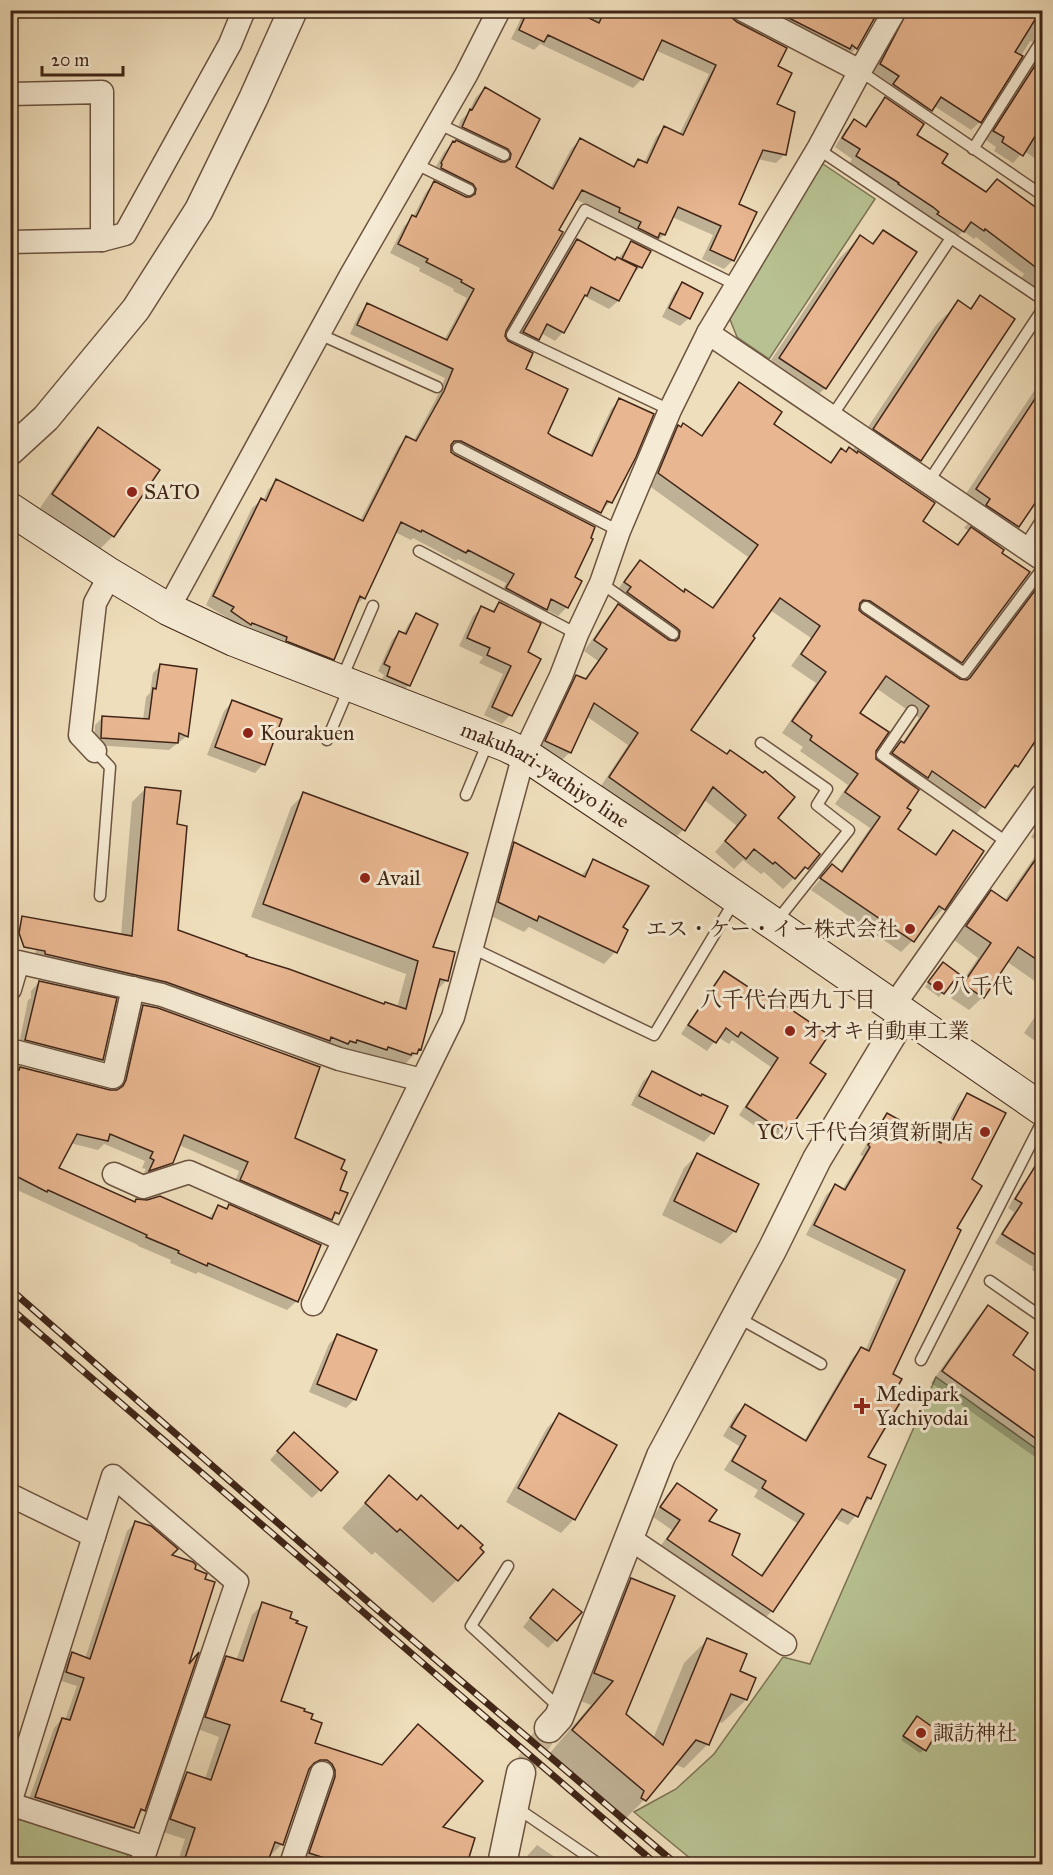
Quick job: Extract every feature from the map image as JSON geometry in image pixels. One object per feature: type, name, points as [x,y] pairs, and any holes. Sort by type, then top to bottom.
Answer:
[{"type":"main road","name":"makuhari-yachiyo line","points":[[10,509],[168,609],[234,640],[524,754],[737,897],[1042,1109]]},
{"type":"street","points":[[10,242],[102,240],[125,234],[230,44],[244,10]]},
{"type":"street","points":[[10,450],[46,418],[136,309],[199,210],[293,10]]},
{"type":"street","points":[[168,609],[319,334],[439,124],[499,10]]},
{"type":"street","points":[[743,10],[860,70]]},
{"type":"street","points":[[313,1304],[453,1017],[524,754],[561,676],[670,410],[708,333],[818,149],[895,10]]},
{"type":"street","points":[[10,94],[102,92],[102,240]]},
{"type":"street","points":[[708,333],[1034,552]]},
{"type":"street","points":[[95,751],[80,735],[95,603],[110,574]]},
{"type":"street","points":[[555,1719],[661,1456],[737,1317],[817,1159],[899,1009],[1042,795]]},
{"type":"street","points":[[10,989],[18,962],[162,995],[339,1059],[422,1080]]},
{"type":"street","points":[[10,1050],[113,1077],[134,988]]},
{"type":"street","points":[[114,1174],[143,1187],[189,1172],[344,1240]]},
{"type":"street","points":[[113,1476],[237,1582],[144,1856],[10,1804],[94,1536],[113,1476]]},
{"type":"street","points":[[10,1495],[94,1536]]},
{"type":"street","points":[[629,1538],[785,1644]]},
{"type":"street","points":[[291,1864],[322,1773]]},
{"type":"street","points":[[502,1864],[521,1773]]},
{"type":"lane","points":[[974,149],[1042,40]]},
{"type":"lane","points":[[860,70],[1042,195]]},
{"type":"lane","points":[[439,124],[504,155]]},
{"type":"lane","points":[[818,149],[1042,299]]},
{"type":"lane","points":[[416,164],[470,190]]},
{"type":"lane","points":[[670,410],[512,335],[585,210],[736,285]]},
{"type":"lane","points":[[832,416],[951,238]]},
{"type":"lane","points":[[929,481],[1042,310]]},
{"type":"lane","points":[[319,334],[437,387]]},
{"type":"lane","points":[[458,448],[619,531]]},
{"type":"lane","points":[[1034,552],[1042,519]]},
{"type":"lane","points":[[420,551],[577,634]]},
{"type":"lane","points":[[866,607],[964,674],[1042,569]]},
{"type":"lane","points":[[600,583],[672,634]]},
{"type":"lane","points":[[327,740],[373,606]]},
{"type":"lane","points":[[912,711],[882,755],[1008,843]]},
{"type":"lane","points":[[466,795],[489,739]]},
{"type":"lane","points":[[760,743],[827,789],[817,805],[849,830],[774,923]]},
{"type":"lane","points":[[95,751],[110,767],[100,896]]},
{"type":"lane","points":[[472,948],[654,1035],[737,897]]},
{"type":"lane","points":[[921,1360],[1042,1122]]},
{"type":"lane","points":[[990,1281],[1042,1317]]},
{"type":"lane","points":[[737,1317],[821,1364]]},
{"type":"lane","points":[[508,1566],[471,1626],[555,1719]]},
{"type":"lane","points":[[514,1806],[599,1864]]},
{"type":"green space","points":[[820,162],[875,199],[769,359],[737,337],[729,317]]},
{"type":"green space","points":[[936,1377],[1042,1453],[1042,1864],[697,1864],[634,1812],[676,1789],[714,1754],[783,1657],[810,1664]]},
{"type":"green space","points":[[25,1818],[127,1852],[129,1864],[37,1864],[11,1856],[11,1842],[18,1820]]},
{"type":"building","points":[[528,10],[573,10],[599,23],[605,10],[730,10],[731,17],[737,22],[787,48],[778,66],[792,73],[777,104],[795,112],[786,155],[763,150],[739,204],[757,212],[734,261],[710,250],[721,226],[678,207],[665,235],[660,233],[658,238],[638,228],[641,222],[619,212],[620,208],[582,190],[559,230],[563,232],[506,331],[505,336],[508,341],[533,353],[526,369],[568,389],[548,433],[552,436],[592,456],[619,398],[654,414],[636,457],[612,503],[607,501],[601,513],[461,441],[454,441],[451,445],[451,452],[455,455],[595,527],[591,538],[593,539],[575,577],[582,581],[568,608],[551,599],[547,610],[506,588],[514,574],[468,550],[466,553],[422,530],[421,532],[401,522],[365,599],[360,596],[334,660],[286,641],[287,637],[252,623],[251,625],[231,611],[234,607],[213,596],[261,498],[266,501],[276,479],[363,521],[406,436],[416,441],[444,391],[453,369],[357,325],[367,303],[447,340],[474,289],[461,282],[462,280],[426,262],[428,259],[398,244],[412,215],[416,217],[434,181],[466,197],[475,194],[476,189],[473,184],[441,168],[441,163],[453,141],[456,140],[501,162],[510,159],[511,154],[508,149],[462,127],[470,109],[472,110],[485,87],[540,119],[516,167],[553,189],[580,138],[634,167],[638,159],[647,163],[664,126],[683,135],[716,65],[662,40],[643,80],[548,35],[544,42],[519,30]]},
{"type":"building","points":[[773,10],[879,10],[857,49],[852,45],[850,49]]},
{"type":"building","points":[[908,10],[1041,10],[1015,52],[1023,56],[981,123],[941,97],[932,111],[893,84],[899,76],[880,64]]},
{"type":"building","points":[[1036,64],[1042,68],[1042,125],[1023,156],[1002,142],[1004,137],[993,131]]},
{"type":"building","points":[[885,97],[924,124],[917,135],[948,154],[942,163],[986,192],[997,179],[1042,212],[1042,272],[985,229],[984,231],[971,222],[964,232],[937,214],[939,212],[933,207],[899,183],[856,156],[860,149],[842,138],[854,119],[866,127]]},
{"type":"building","points":[[883,230],[917,252],[826,389],[779,358],[860,235],[873,244]]},
{"type":"building","points":[[577,239],[615,260],[617,257],[637,267],[619,301],[591,287],[564,333],[547,324],[539,340],[523,332]]},
{"type":"building","points":[[631,241],[651,251],[642,268],[622,259]]},
{"type":"building","points":[[682,282],[703,293],[690,319],[669,308]]},
{"type":"building","points":[[980,295],[1015,319],[921,461],[873,429],[958,300],[971,309]]},
{"type":"building","points":[[739,382],[782,412],[774,424],[831,463],[841,448],[846,452],[849,447],[857,453],[858,451],[935,503],[923,521],[958,545],[971,527],[1004,550],[1002,553],[1030,572],[962,663],[870,601],[863,600],[860,603],[859,610],[862,613],[960,679],[970,678],[1042,581],[1042,731],[1018,767],[1015,765],[985,808],[932,771],[928,778],[892,753],[901,741],[904,743],[929,706],[886,676],[860,713],[889,732],[876,751],[876,759],[919,790],[907,808],[911,810],[898,829],[936,855],[953,830],[984,851],[945,910],[939,906],[914,942],[820,878],[832,864],[842,872],[880,817],[845,792],[858,774],[810,740],[812,736],[792,721],[826,672],[801,654],[820,626],[780,598],[691,730],[727,754],[730,750],[763,773],[765,771],[795,797],[778,818],[820,854],[808,869],[805,867],[795,879],[775,862],[773,864],[754,849],[746,859],[725,841],[746,815],[713,787],[685,831],[609,777],[638,733],[594,703],[571,753],[545,741],[576,675],[586,679],[607,649],[594,640],[618,604],[669,640],[676,641],[679,638],[680,631],[677,628],[627,592],[631,587],[624,582],[640,560],[684,592],[685,589],[713,608],[758,545],[658,473],[678,425],[681,427],[683,423],[702,436]]},
{"type":"building","points":[[1042,388],[1042,493],[1019,527],[986,505],[990,499],[976,489]]},
{"type":"building","points":[[98,427],[160,470],[114,537],[52,494]]},
{"type":"building","points":[[499,602],[541,623],[528,652],[541,659],[512,716],[492,707],[511,666],[487,655],[490,648],[467,638],[481,606],[494,612]]},
{"type":"building","points":[[416,613],[438,624],[410,686],[387,676],[390,667],[384,664],[399,631],[406,634]]},
{"type":"building","points":[[160,664],[197,669],[188,737],[179,733],[178,743],[101,738],[102,716],[149,719],[153,688],[156,689]]},
{"type":"building","name":"Kourakuen","points":[[232,700],[282,719],[265,765],[215,747]]},
{"type":"building","points":[[145,787],[181,791],[177,824],[187,826],[178,930],[384,1004],[385,1002],[406,1009],[418,961],[263,904],[303,792],[468,853],[433,947],[455,952],[448,981],[440,979],[421,1050],[411,1055],[357,1040],[356,1043],[350,1041],[348,1044],[331,1037],[330,1041],[166,982],[24,947],[19,933],[22,916],[132,936]]},
{"type":"building","points":[[514,842],[585,877],[593,859],[649,886],[623,927],[628,930],[617,953],[539,916],[537,921],[498,902]]},
{"type":"building","points":[[1042,850],[1042,963],[1018,947],[984,998],[963,984],[991,943],[966,926],[991,890],[1007,901]]},
{"type":"building","name":"八千代","points":[[943,962],[959,974],[944,994],[928,982]]},
{"type":"building","points":[[724,971],[768,1000],[771,996],[829,1035],[810,1063],[826,1074],[793,1124],[791,1123],[784,1132],[746,1107],[778,1058],[741,1032],[738,1037],[726,1028],[716,1043],[688,1025]]},
{"type":"building","points":[[39,981],[117,998],[103,1060],[25,1040]]},
{"type":"building","points":[[143,1005],[158,1008],[320,1067],[295,1138],[345,1160],[341,1169],[347,1172],[340,1190],[348,1193],[339,1214],[335,1212],[332,1220],[240,1180],[248,1162],[184,1135],[173,1163],[149,1171],[154,1160],[150,1158],[153,1152],[110,1134],[108,1141],[77,1134],[59,1168],[135,1202],[136,1199],[147,1200],[160,1196],[212,1219],[218,1205],[227,1209],[229,1204],[321,1245],[298,1302],[208,1263],[207,1266],[146,1237],[147,1235],[48,1190],[47,1192],[10,1173],[10,1084],[15,1069],[19,1070],[20,1067],[117,1090],[126,1080]]},
{"type":"building","points":[[652,1071],[701,1096],[702,1094],[728,1106],[714,1134],[639,1096]]},
{"type":"building","points":[[967,1093],[1006,1113],[972,1179],[982,1186],[957,1228],[961,1230],[893,1374],[902,1379],[892,1396],[901,1401],[868,1457],[886,1465],[871,1499],[867,1497],[858,1517],[842,1509],[773,1612],[667,1539],[680,1520],[660,1507],[677,1483],[717,1510],[709,1521],[740,1534],[732,1555],[762,1576],[804,1514],[762,1488],[766,1481],[732,1461],[746,1436],[731,1427],[745,1404],[806,1441],[861,1347],[869,1351],[905,1270],[814,1225],[835,1184],[845,1190],[887,1113],[941,1143]]},
{"type":"building","points":[[697,1153],[759,1184],[736,1232],[674,1201]]},
{"type":"building","points":[[1042,1155],[1042,1259],[1002,1234],[1022,1203],[1015,1199]]},
{"type":"building","points":[[988,1305],[1028,1333],[1013,1355],[1042,1376],[1042,1443],[942,1371]]},
{"type":"building","points":[[337,1334],[377,1350],[356,1400],[317,1384]]},
{"type":"building","points":[[559,1413],[617,1445],[575,1520],[518,1488]]},
{"type":"building","points":[[294,1432],[338,1472],[321,1491],[277,1451]]},
{"type":"building","points":[[389,1475],[417,1500],[421,1495],[458,1529],[461,1525],[483,1545],[480,1548],[484,1552],[458,1581],[400,1529],[397,1532],[365,1503]]},
{"type":"building","points":[[135,1521],[151,1526],[178,1549],[172,1555],[193,1562],[196,1565],[195,1569],[207,1574],[205,1579],[215,1582],[189,1664],[199,1652],[145,1811],[141,1809],[134,1828],[35,1797],[62,1718],[70,1720],[84,1678],[66,1672],[72,1652],[90,1659]]},
{"type":"building","points":[[631,1578],[675,1596],[626,1714],[663,1745],[707,1638],[747,1654],[740,1671],[756,1678],[747,1700],[731,1694],[709,1745],[696,1740],[646,1801],[641,1798],[644,1791],[572,1730],[613,1681],[594,1673]]},
{"type":"building","points":[[553,1589],[582,1612],[557,1641],[530,1618]]},
{"type":"building","points":[[262,1602],[292,1612],[290,1618],[307,1627],[281,1701],[305,1709],[304,1711],[313,1714],[311,1719],[322,1723],[315,1743],[382,1765],[418,1724],[483,1781],[443,1827],[475,1838],[467,1864],[343,1864],[309,1853],[335,1777],[332,1764],[327,1760],[320,1760],[309,1769],[283,1845],[275,1842],[267,1864],[183,1864],[195,1828],[170,1819],[187,1772],[211,1780],[230,1725],[205,1717],[226,1656],[243,1661]]},
{"type":"building","name":"諏訪神社","points":[[917,1716],[938,1731],[926,1751],[903,1736]]},
{"type":"tunnel","points":[[521,1773],[549,1728]]},
{"type":"railway","points":[[10,1289],[373,1606],[676,1864]]},
{"type":"railway","points":[[10,1308],[656,1864]]},
{"type":"place","name":"SATO","points":[[132,492]]},
{"type":"place","name":"Kourakuen","points":[[248,733]]},
{"type":"place","name":"Avail","points":[[365,878]]},
{"type":"place","name":"エス・ケー・イー株式会社","points":[[910,929]]},
{"type":"place","name":"八千代","points":[[938,986]]},
{"type":"place","name":"オオキ自動車工業","points":[[790,1031]]},
{"type":"place","name":"YC八千代台須賀新聞店","points":[[985,1132]]},
{"type":"place","name":"Medipark Yachiyodai","points":[[862,1406]]},
{"type":"place","name":"諏訪神社","points":[[921,1733]]},
{"type":"district","name":"八千代台西九丁目","points":[[788,999]]}]
